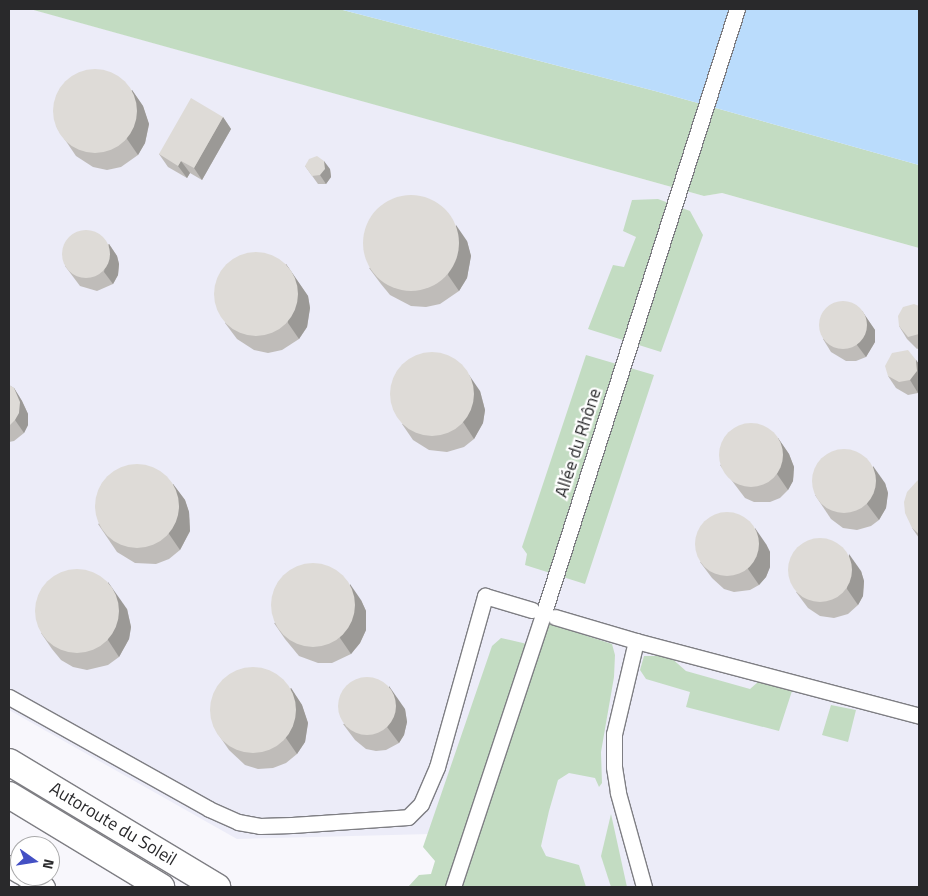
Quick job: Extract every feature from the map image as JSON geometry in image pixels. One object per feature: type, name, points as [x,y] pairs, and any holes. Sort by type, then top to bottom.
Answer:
[{"type":"highway","name":"Autoroute du Soleil","points":[[9,762],[217,887]]},
{"type":"highway","name":"Autoroute du Soleil","points":[[9,796],[161,887]]},
{"type":"street","name":"Allée du Rhône","points":[[453,887],[544,612],[737,9]]},
{"type":"street","points":[[9,697],[209,809],[238,822],[260,826],[408,817],[421,804],[437,767],[485,596],[532,610]]},
{"type":"street","points":[[556,617],[636,641],[919,716]]},
{"type":"street","points":[[636,641],[614,734],[614,767],[618,793],[644,887]]},
{"type":"shaded area","points":[[9,9],[31,9],[704,196],[722,193],[919,248],[919,887],[453,887],[431,834],[237,839],[9,710]]},
{"type":"green space","points":[[30,9],[339,9],[655,91],[919,165],[919,248],[722,193],[704,196]]},
{"type":"green space","points":[[658,199],[690,211],[703,235],[661,352],[588,329],[613,265],[624,267],[636,237],[623,231],[632,200]]},
{"type":"green space","points":[[586,355],[654,375],[585,584],[525,565],[527,554],[522,547]]},
{"type":"green space","points":[[547,623],[612,644],[615,655],[614,677],[601,752],[602,783],[599,787],[595,778],[569,773],[558,780],[541,846],[546,856],[579,865],[586,887],[408,887],[419,875],[431,874],[435,861],[423,847],[492,646],[501,638],[540,647]]},
{"type":"green space","points":[[644,656],[669,656],[686,671],[750,689],[758,682],[792,691],[779,731],[686,707],[690,692],[646,679],[640,670]]},
{"type":"green space","points":[[831,705],[856,710],[848,742],[822,735]]},
{"type":"green space","points":[[611,814],[627,887],[611,887],[601,856]]},
{"type":"water","points":[[339,9],[919,9],[919,165],[655,91]]},
{"type":"building","points":[[95,69],[111,72],[130,88],[134,95],[137,111],[134,127],[118,146],[111,150],[95,153],[79,150],[60,134],[56,127],[53,111],[56,95],[72,76],[79,72]]},
{"type":"building","points":[[191,98],[223,117],[194,168],[181,161],[178,166],[159,154]]},
{"type":"building","points":[[317,156],[324,161],[325,169],[320,175],[312,176],[305,166],[309,159]]},
{"type":"building","points":[[411,195],[429,199],[445,209],[455,225],[459,243],[455,261],[445,277],[429,287],[411,291],[393,287],[377,277],[367,261],[363,243],[367,225],[377,209],[393,199]]},
{"type":"building","points":[[86,230],[95,232],[103,237],[108,245],[110,254],[108,263],[103,271],[95,276],[86,278],[77,276],[69,271],[64,263],[62,254],[64,245],[69,237],[77,232]]},
{"type":"building","points":[[256,252],[272,255],[286,264],[295,278],[298,294],[295,310],[286,324],[272,333],[256,336],[240,333],[226,324],[217,310],[214,294],[217,278],[226,264],[240,255]]},
{"type":"building","points":[[843,301],[852,303],[860,308],[865,316],[867,325],[865,334],[860,342],[852,347],[843,349],[834,347],[826,342],[821,334],[819,325],[821,316],[826,308],[834,303]]},
{"type":"building","points":[[914,304],[919,306],[919,334],[908,337],[899,326],[898,316],[903,307]]},
{"type":"building","points":[[908,350],[916,360],[917,371],[910,380],[899,382],[888,376],[885,366],[892,353]]},
{"type":"building","points":[[432,352],[455,359],[467,371],[474,394],[467,417],[455,429],[432,436],[409,429],[397,417],[390,394],[397,371],[409,359]]},
{"type":"building","points":[[9,385],[14,388],[20,402],[19,413],[9,426]]},
{"type":"building","points":[[751,423],[769,429],[777,437],[783,455],[777,473],[769,481],[751,487],[733,481],[725,473],[719,455],[725,437],[733,429]]},
{"type":"building","points":[[838,449],[850,449],[867,458],[874,469],[876,481],[874,493],[867,504],[850,513],[838,513],[826,508],[817,499],[812,487],[812,475],[817,463],[826,454]]},
{"type":"building","points":[[137,464],[153,467],[167,476],[176,490],[179,506],[176,522],[167,536],[153,545],[137,548],[121,545],[107,536],[98,522],[95,506],[98,490],[107,476],[121,467]]},
{"type":"building","points":[[919,479],[919,534],[912,528],[905,513],[904,502],[907,492]]},
{"type":"building","points":[[727,512],[739,514],[750,521],[757,532],[759,544],[757,556],[750,567],[739,574],[727,576],[715,574],[704,567],[697,556],[695,544],[697,532],[704,521],[715,514]]},
{"type":"building","points":[[820,538],[832,540],[843,547],[850,558],[852,570],[850,582],[843,593],[832,600],[820,602],[808,600],[797,593],[790,582],[788,570],[790,558],[797,547],[808,540]]},
{"type":"building","points":[[313,563],[329,566],[343,575],[352,589],[355,605],[352,621],[343,635],[329,644],[313,647],[297,644],[283,635],[274,621],[271,605],[274,589],[283,575],[297,566]]},
{"type":"building","points":[[77,569],[93,572],[107,581],[116,595],[119,611],[116,627],[107,641],[93,650],[77,653],[61,650],[47,641],[38,627],[35,611],[38,595],[47,581],[61,572]]},
{"type":"building","points":[[253,667],[269,671],[283,680],[292,694],[296,710],[292,726],[283,740],[269,749],[253,753],[237,749],[223,740],[214,726],[210,710],[214,694],[223,680],[237,671]]},
{"type":"building","points":[[361,677],[373,677],[388,685],[396,700],[396,712],[388,727],[373,735],[361,735],[346,727],[338,712],[338,700],[346,685]]}]
